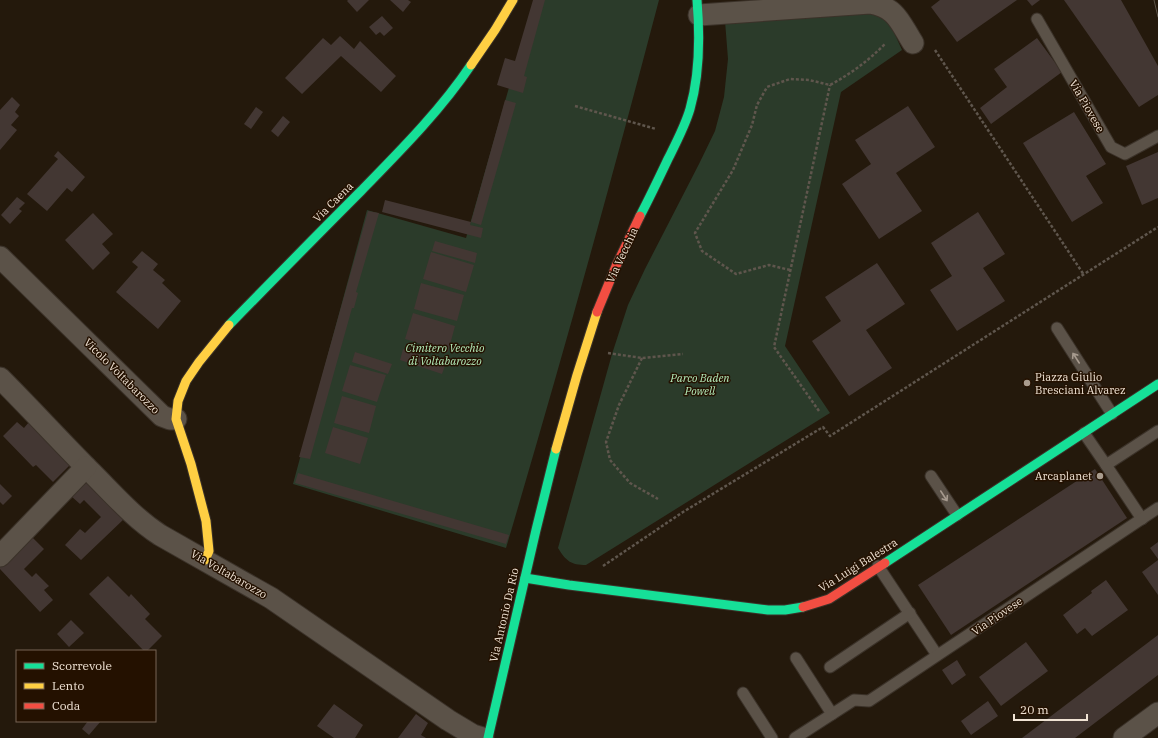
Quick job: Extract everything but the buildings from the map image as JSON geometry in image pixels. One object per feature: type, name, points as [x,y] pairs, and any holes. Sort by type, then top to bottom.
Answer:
[{"type":"street","name":"Via Caena","points":[[176,419],[178,401],[186,382],[199,362],[229,325],[427,121],[463,77],[495,30],[513,0]]},
{"type":"street","name":"Via Vecchia","points":[[544,497],[594,321],[606,289],[678,138],[692,102],[698,62],[698,8],[852,2],[870,3],[881,5],[889,9],[923,45]]},
{"type":"street","name":"Vicolo Voltabarozzo","points":[[0,257],[162,416],[170,419],[176,419]]},
{"type":"street","name":"Via Voltabarozzo","points":[[0,378],[143,524],[271,598],[448,720],[473,736],[483,738]]},
{"type":"street","name":"Via Luigi Balestra","points":[[525,578],[760,610],[787,611],[805,608],[829,599],[1158,384]]},
{"type":"street","points":[[176,419],[191,464],[206,522],[210,551],[205,560]]},
{"type":"street","points":[[0,556],[86,467]]},
{"type":"street","name":"Via Antonio Da Rio","points":[[488,738],[544,497]]},
{"type":"street","points":[[1124,738],[1158,712]]},
{"type":"lane","name":"Via Piovese","points":[[1037,19],[1111,147],[1125,154],[1158,136]]},
{"type":"lane","points":[[1056,328],[1112,414]]},
{"type":"lane","points":[[1106,465],[1158,431]]},
{"type":"lane","points":[[1084,433],[1142,519]]},
{"type":"lane","points":[[931,476],[957,515]]},
{"type":"lane","name":"Via Piovese","points":[[795,738],[854,700],[869,701],[1158,508]]},
{"type":"lane","points":[[878,566],[937,655]]},
{"type":"lane","points":[[830,667],[910,613]]},
{"type":"lane","points":[[796,658],[832,714]]},
{"type":"lane","points":[[743,693],[772,738]]},
{"type":"path","points":[[790,270],[769,265],[736,274],[702,251],[695,233],[733,170],[752,125],[757,105],[767,87],[790,79],[809,80],[830,85],[851,73],[873,56],[889,40]]},
{"type":"path","points":[[923,45],[1084,275]]},
{"type":"path","points":[[819,411],[774,347],[830,85]]},
{"type":"path","points":[[575,106],[663,131]]},
{"type":"path","points":[[600,568],[684,512],[823,427],[830,436],[1158,228]]},
{"type":"path","points":[[604,351],[612,354],[642,358],[683,354]]},
{"type":"path","points":[[642,358],[619,405],[606,442],[610,460],[630,483],[658,499]]},
{"type":"green space","name":"Cimitero Vecchio di Voltabarozzo","points":[[534,0],[659,0],[585,274],[506,548],[293,484],[367,210],[466,238]]},
{"type":"green space","name":"Parco Baden Powell","points":[[869,11],[888,19],[902,50],[841,92],[785,346],[830,413],[586,565],[576,564],[569,561],[558,548],[612,354],[628,305],[715,131],[724,97],[728,59],[725,21]]},
{"type":"tram line","points":[[1154,0],[1158,17]]},
{"type":"traffic: fast","points":[[640,216],[686,122],[690,109],[696,82],[698,55],[699,27],[697,0]]},
{"type":"traffic: fast","points":[[229,325],[405,146],[433,115],[471,65]]},
{"type":"traffic: fast","points":[[885,563],[1158,384]]},
{"type":"traffic: fast","points":[[488,738],[556,449]]},
{"type":"traffic: fast","points":[[525,578],[768,610],[785,610],[803,607]]},
{"type":"traffic: slow","points":[[471,65],[513,0]]},
{"type":"traffic: slow","points":[[556,449],[597,312]]},
{"type":"traffic: slow","points":[[205,560],[209,551],[206,521],[191,464],[176,419],[178,401],[186,381],[199,362],[229,325]]},
{"type":"traffic: jam","points":[[597,312],[616,266],[640,216]]},
{"type":"traffic: jam","points":[[803,607],[829,599],[885,563]]},
{"type":"place","name":"Piazza Giulio Bresciani Alvarez","points":[[1027,383]]},
{"type":"place","name":"Arcaplanet","points":[[1100,476]]}]
